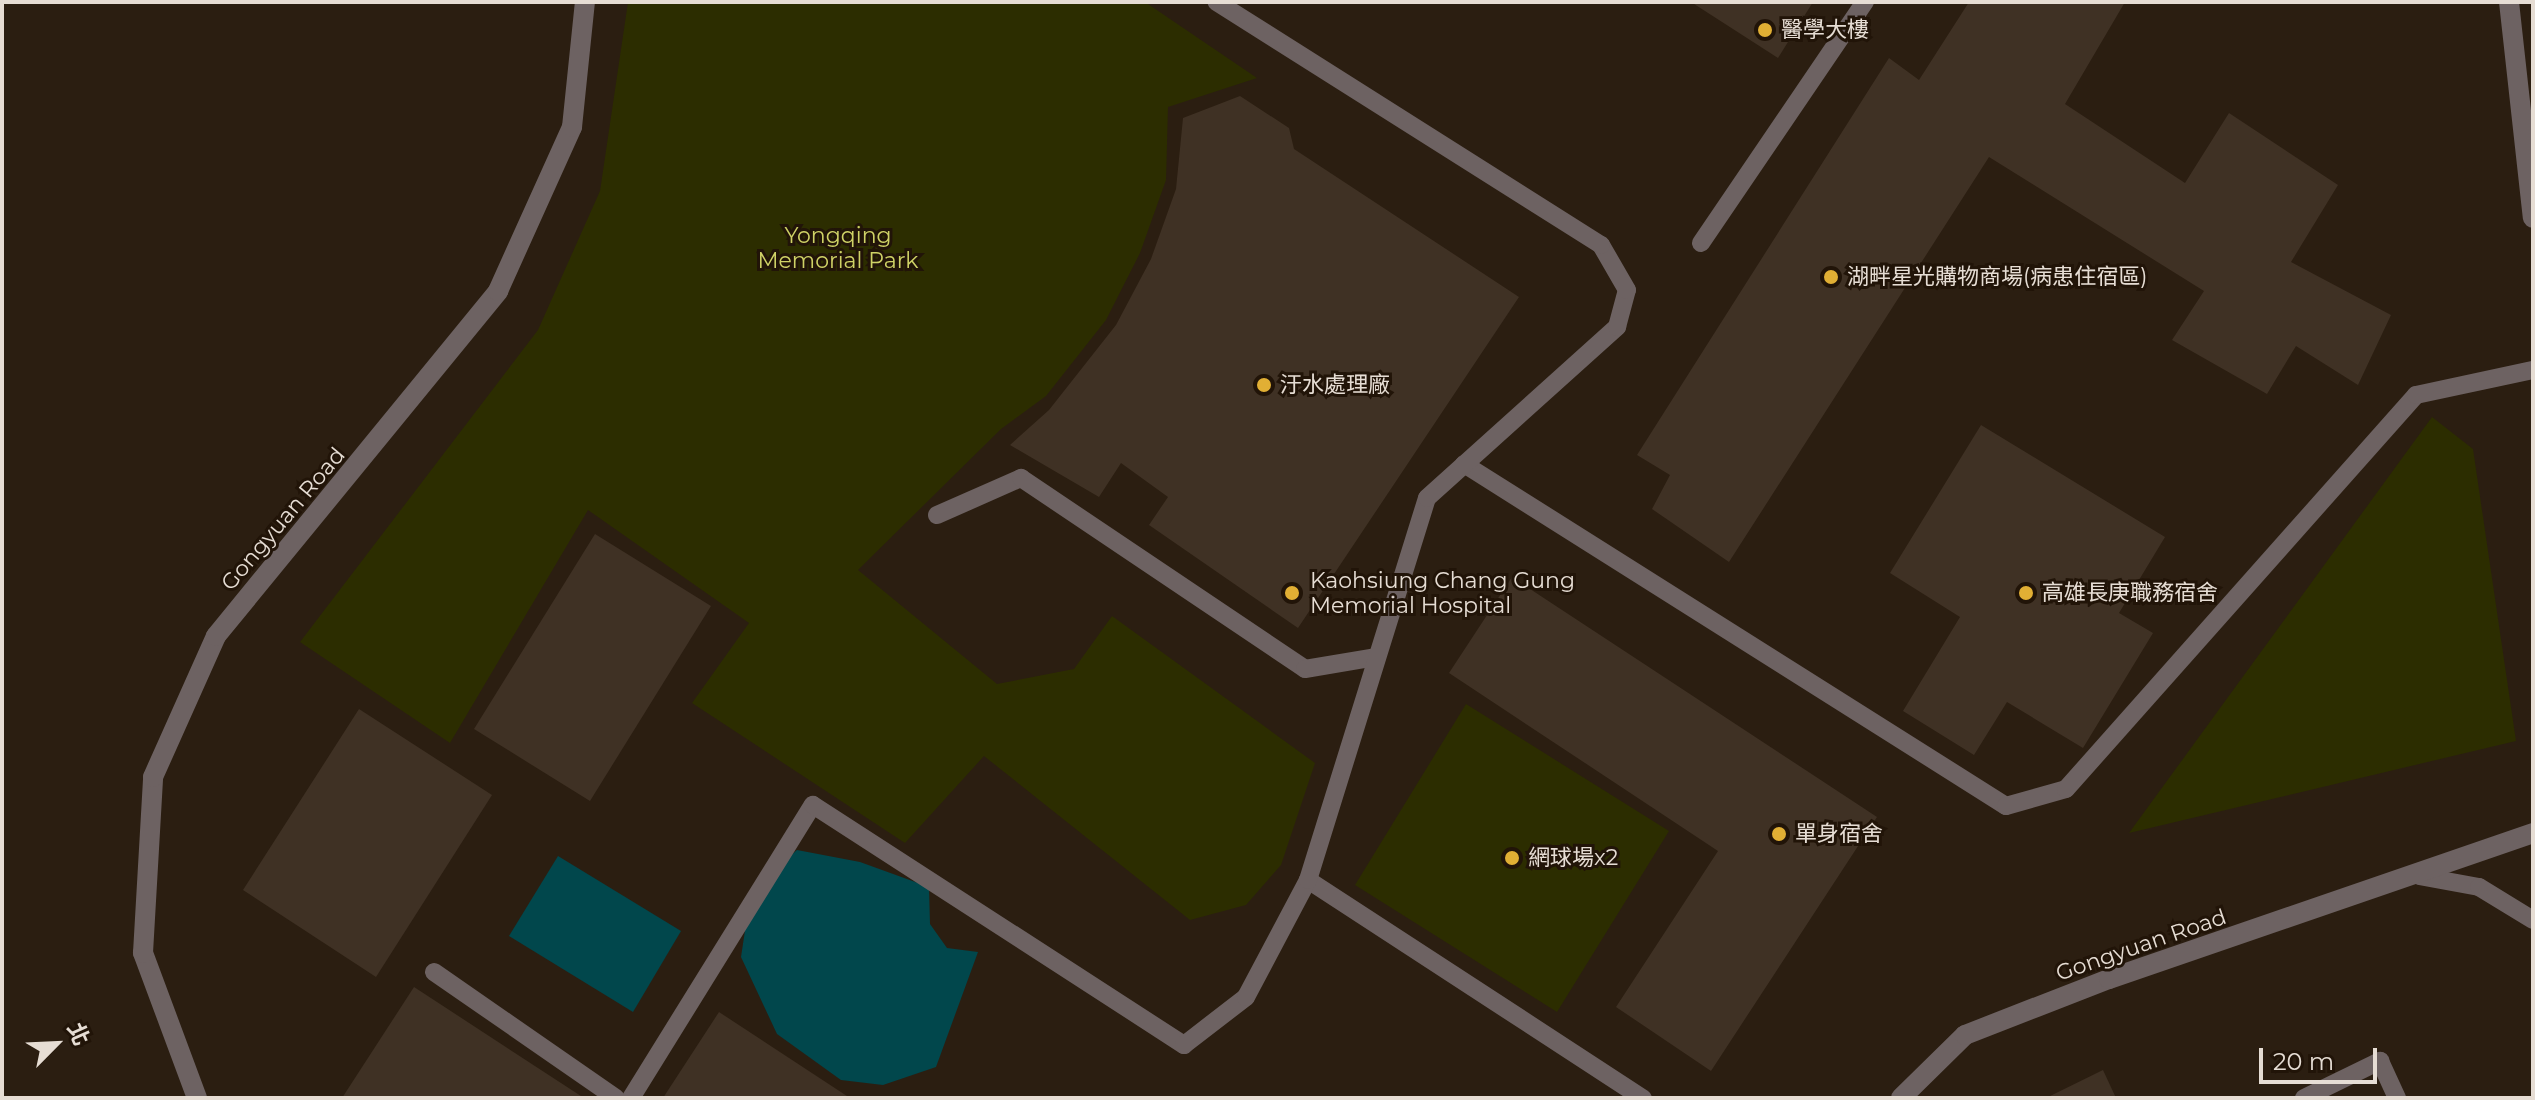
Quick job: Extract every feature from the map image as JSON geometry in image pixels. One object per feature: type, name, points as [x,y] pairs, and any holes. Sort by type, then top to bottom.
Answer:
[{"type":"street","name":"Gongyuan Road","points":[[197,1098],[143,953],[153,777],[216,636],[498,291],[572,127],[585,2]]},
{"type":"street","points":[[2509,2],[2533,218]]},
{"type":"street","name":"Gongyuan Road","points":[[1901,1098],[1965,1035],[2109,979],[2419,876],[2533,833]]},
{"type":"lane","points":[[631,1098],[813,805],[1184,1045],[1246,997],[1308,880],[1427,498],[1617,327],[1627,290],[1601,245],[1216,2]]},
{"type":"lane","points":[[1701,243],[1865,2]]},
{"type":"lane","points":[[1464,464],[2006,806],[2066,789],[2416,395],[2533,370]]},
{"type":"lane","points":[[937,515],[1021,478],[1305,669],[1377,657]]},
{"type":"lane","name":"Gongyuan Road","points":[[2419,876],[2479,887],[2533,920]]},
{"type":"lane","points":[[1308,880],[1643,1098]]},
{"type":"lane","points":[[434,972],[616,1098]]},
{"type":"lane","points":[[2304,1098],[2380,1061],[2397,1098]]},
{"type":"green space","name":"Yongqing Memorial Park","points":[[628,2],[1145,2],[1257,78],[1168,107],[1166,180],[1140,253],[1106,320],[1046,396],[1001,429],[858,570],[997,684],[1074,669],[1112,616],[1315,763],[1281,865],[1246,905],[1190,920],[984,756],[905,843],[692,703],[749,623],[588,510],[450,743],[300,642],[538,330],[600,191]]},
{"type":"green space","points":[[2432,417],[2473,449],[2516,741],[2129,833]]},
{"type":"green space","name":"網球場x2","points":[[1466,704],[1669,831],[1557,1012],[1355,885]]},
{"type":"water","points":[[797,850],[860,862],[929,887],[930,924],[947,948],[978,952],[936,1067],[883,1085],[841,1080],[777,1034],[741,957],[746,924],[766,878]]},
{"type":"water","points":[[558,856],[681,931],[633,1012],[509,936]]},
{"type":"building","name":"醫學大樓","points":[[1691,2],[1813,2],[1778,58]]},
{"type":"building","name":"湖畔星光購物商場(病患住宿區)","points":[[1969,2],[2125,2],[2065,104],[2185,183],[2229,113],[2338,185],[2291,262],[2391,315],[2358,385],[2296,346],[2267,394],[2172,340],[2204,291],[1989,157],[1729,562],[1652,509],[1670,475],[1637,455],[1889,58],[1919,80]]},
{"type":"building","name":"汙水處理廠","points":[[1240,96],[1289,128],[1294,149],[1519,297],[1298,628],[1149,525],[1168,497],[1121,463],[1099,497],[1010,445],[1049,410],[1116,325],[1151,259],[1176,189],[1183,118]]},
{"type":"building","name":"高雄長庚職務宿舍","points":[[1981,425],[2165,537],[2119,613],[2153,633],[2083,748],[2007,702],[1974,755],[1903,711],[1960,617],[1890,573]]},
{"type":"building","points":[[595,534],[711,606],[590,801],[474,729]]},
{"type":"building","name":"單身宿舍","points":[[1512,577],[1877,817],[1711,1071],[1616,1007],[1718,851],[1449,673]]},
{"type":"building","points":[[359,709],[492,795],[376,977],[243,890]]},
{"type":"building","points":[[414,987],[584,1098],[342,1098]]},
{"type":"building","points":[[719,1012],[850,1098],[663,1098]]},
{"type":"building","points":[[2103,1070],[2116,1098],[2046,1098]]},
{"type":"place","name":"醫學大樓","points":[[1765,30]]},
{"type":"place","name":"湖畔星光購物商場(病患住宿區)","points":[[1831,277]]},
{"type":"place","name":"汙水處理廠","points":[[1264,385]]},
{"type":"place","name":"Kaohsiung Chang Gung Memorial Hospital","points":[[1292,593]]},
{"type":"place","name":"高雄長庚職務宿舍","points":[[2026,593]]},
{"type":"place","name":"單身宿舍","points":[[1779,834]]},
{"type":"place","name":"網球場x2","points":[[1512,858]]}]
